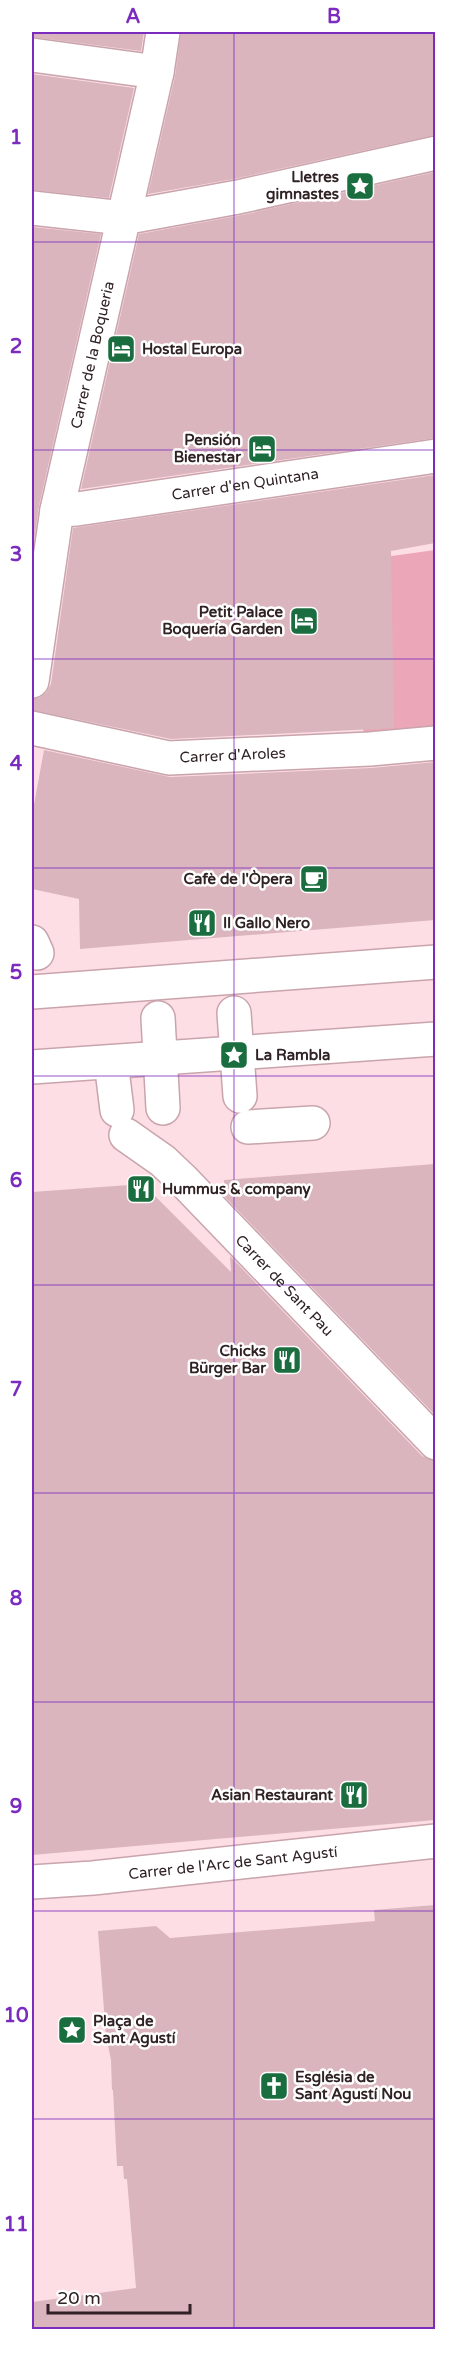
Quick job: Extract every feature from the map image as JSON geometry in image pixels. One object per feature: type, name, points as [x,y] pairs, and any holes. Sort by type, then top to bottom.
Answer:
[{"type":"street","name":"Carrer de la Boqueria","points":[[32,681],[57,510],[157,72],[164,32]]},
{"type":"street","points":[[32,55],[157,72]]},
{"type":"street","points":[[32,208],[123,218],[238,198],[435,153]]},
{"type":"street","name":"Carrer d'en Quintana","points":[[57,510],[77,509],[435,456]]},
{"type":"street","name":"Carrer d'Aroles","points":[[32,728],[169,758],[370,749],[435,742]]},
{"type":"street","points":[[32,992],[435,962]]},
{"type":"street","points":[[234,1013],[240,1096]]},
{"type":"street","points":[[158,1018],[163,1108]]},
{"type":"street","points":[[32,1067],[435,1039]]},
{"type":"street","name":"Carrer de Sant Pau","points":[[111,1062],[122,1123],[218,1217],[435,1443]]},
{"type":"street","points":[[248,1127],[313,1123]]},
{"type":"street","name":"Carrer de l'Arc de Sant Agustí","points":[[32,1882],[93,1878],[435,1841]]},
{"type":"shaded area","points":[[435,550],[435,734],[364,741],[358,647],[334,564]]},
{"type":"building","points":[[32,32],[144,32],[141,51],[32,37]]},
{"type":"building","points":[[181,32],[435,32],[435,135],[234,179],[148,194],[175,76]]},
{"type":"building","points":[[32,74],[134,88],[109,198],[32,190]]},
{"type":"building","points":[[435,172],[435,438],[81,489],[139,234],[242,215]]},
{"type":"building","points":[[32,227],[101,234],[39,506],[32,555]]},
{"type":"building","points":[[435,475],[435,543],[391,551],[394,728],[171,739],[32,710],[32,699],[39,698],[46,693],[51,684],[73,528]]},
{"type":"building","points":[[44,750],[170,777],[371,768],[435,762],[435,920],[80,949],[79,899],[32,889],[32,816]]},
{"type":"building","points":[[435,1164],[435,1415],[225,1197],[224,1180]]},
{"type":"building","points":[[143,1184],[231,1272],[230,1256],[422,1456],[435,1461],[435,1820],[32,1855],[32,1192]]},
{"type":"building","name":"Església de Sant Agustí Nou","points":[[435,1905],[435,2330],[32,2330],[32,2302],[136,2288],[127,2179],[124,2179],[123,2166],[117,2166],[111,2060],[106,2036],[98,1931],[156,1926],[170,1938],[375,1921],[374,1910]]},
{"type":"place","name":"Lletres gimnastes","points":[[360,186]]},
{"type":"place","name":"Hostal Europa","points":[[121,349]]},
{"type":"place","name":"Pensión Bienestar","points":[[262,449]]},
{"type":"place","name":"Petit Palace Boquería Garden","points":[[304,621]]},
{"type":"place","name":"Cafè de l'Òpera","points":[[314,879]]},
{"type":"place","name":"Il Gallo Nero","points":[[202,923]]},
{"type":"place","name":"La Rambla","points":[[234,1055]]},
{"type":"place","name":"Hummus & company","points":[[141,1189]]},
{"type":"place","name":"Chicks Bürger Bar","points":[[287,1360]]},
{"type":"place","name":"Asian Restaurant","points":[[354,1795]]},
{"type":"place","name":"Plaça de Sant Agustí","points":[[72,2030]]},
{"type":"place","name":"Església de Sant Agustí Nou","points":[[274,2086]]}]
